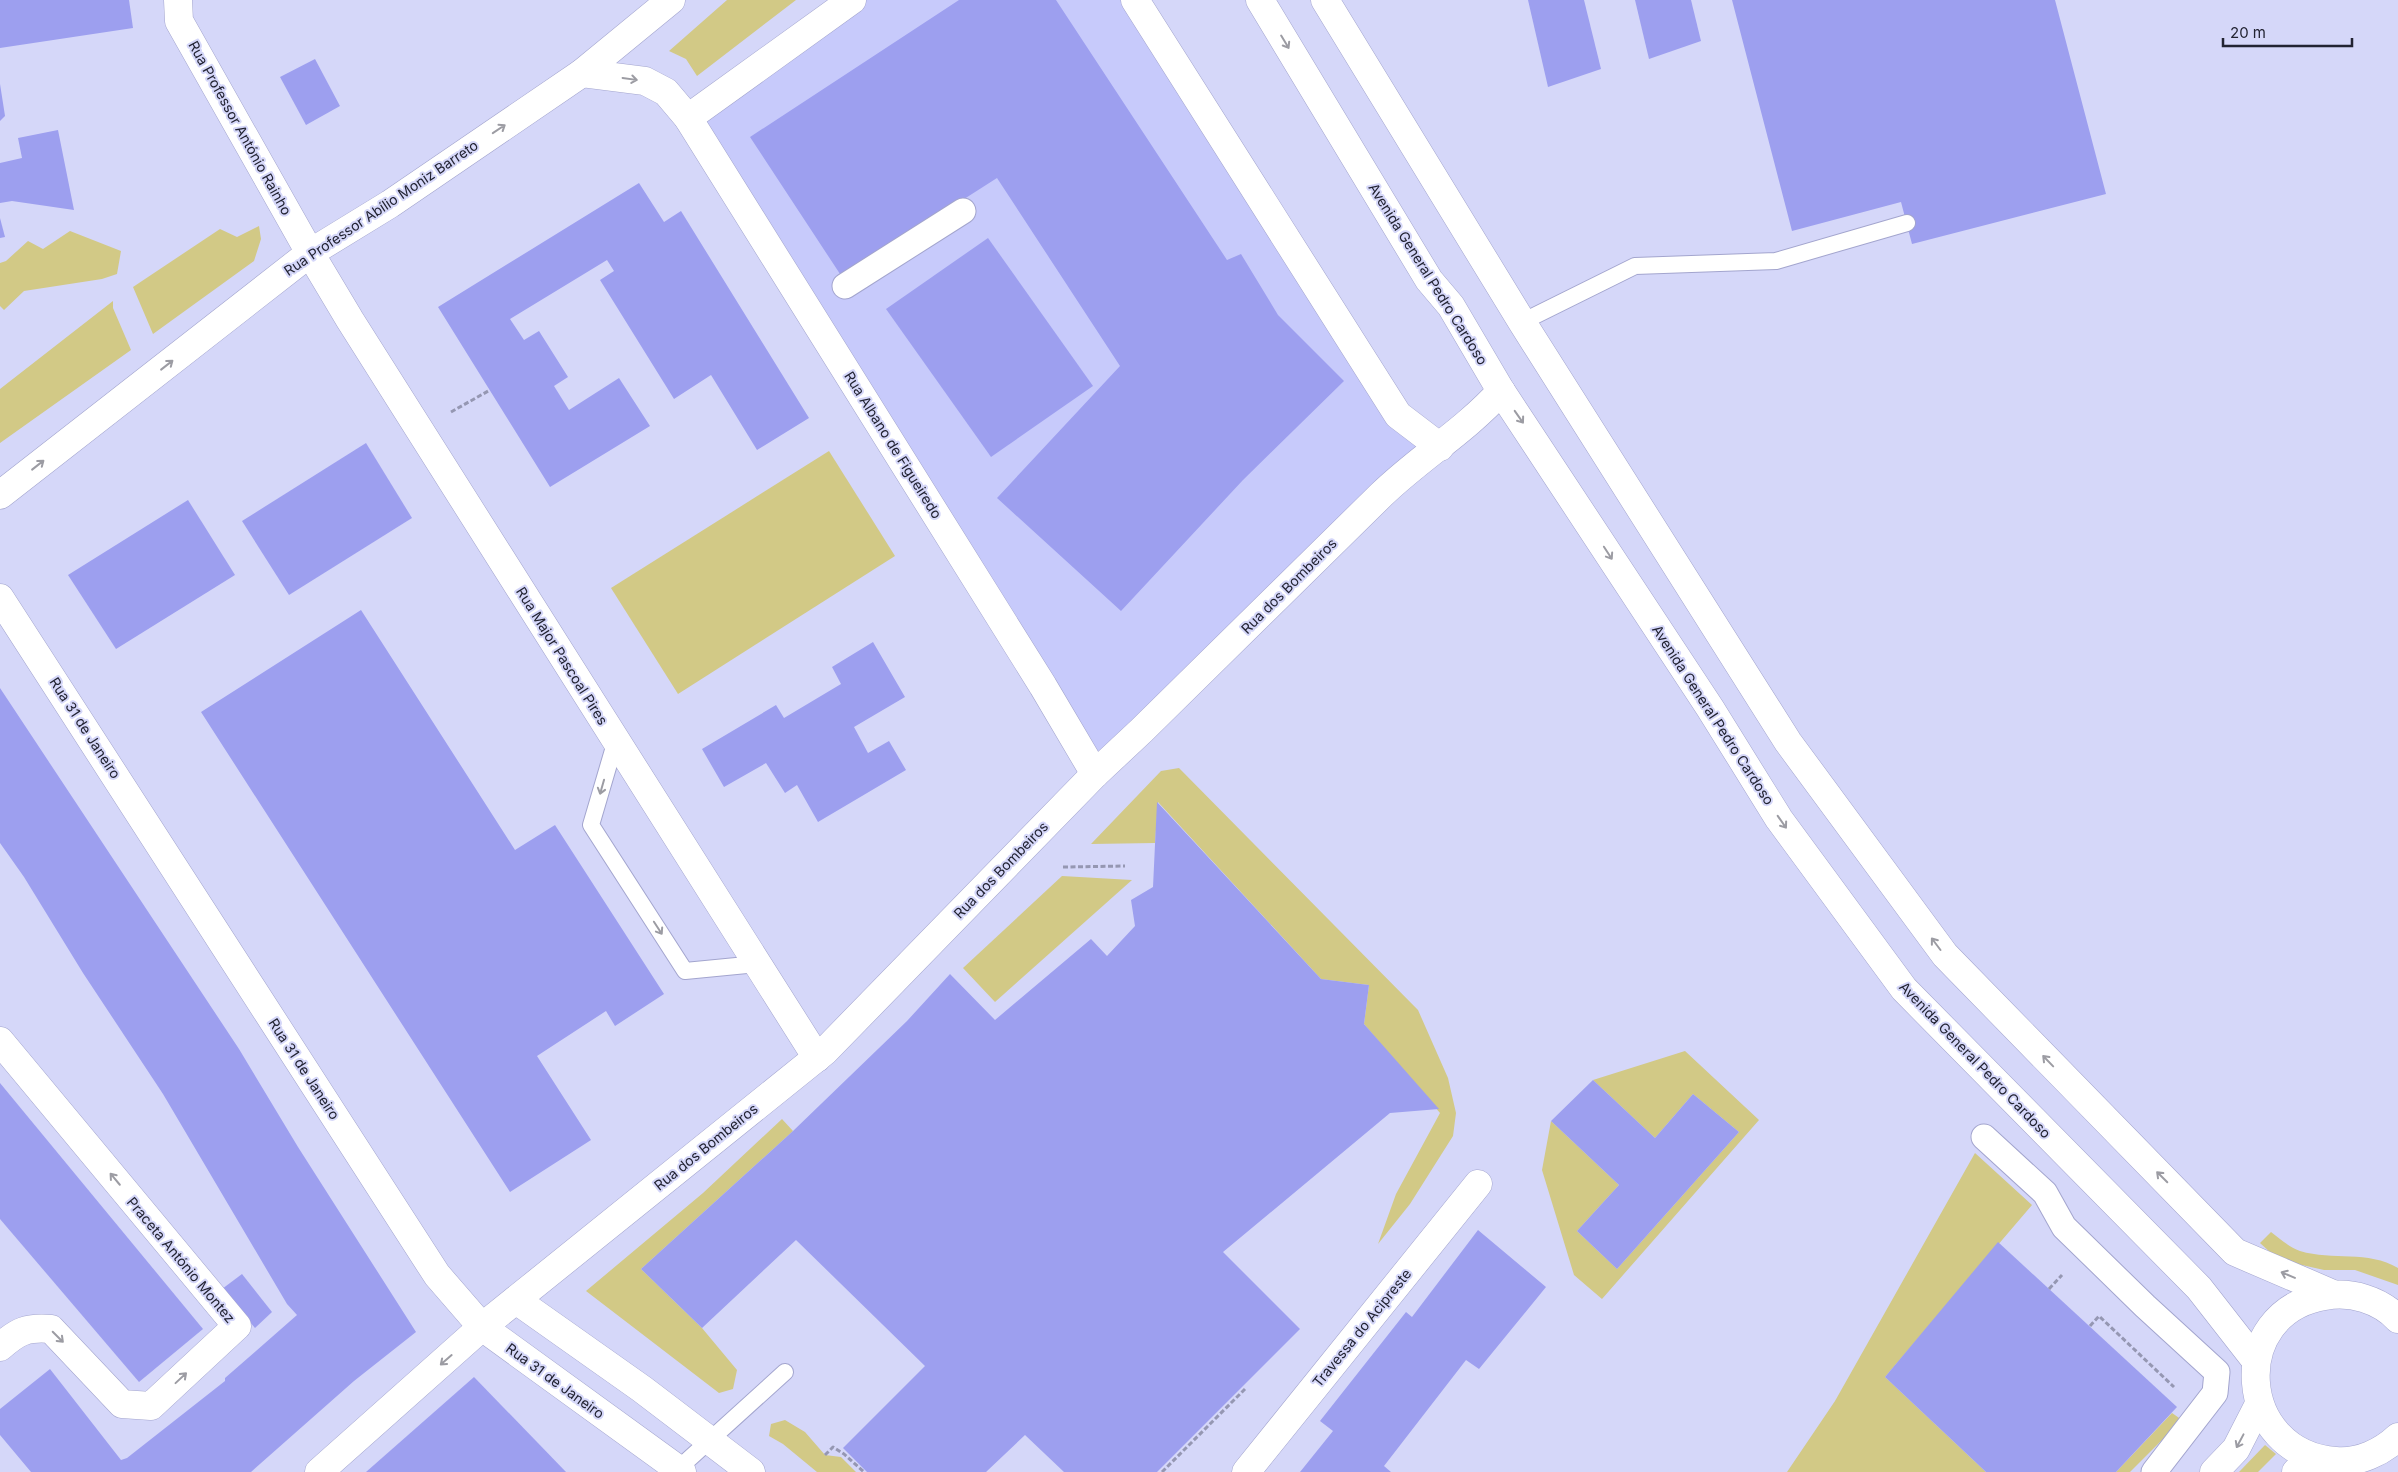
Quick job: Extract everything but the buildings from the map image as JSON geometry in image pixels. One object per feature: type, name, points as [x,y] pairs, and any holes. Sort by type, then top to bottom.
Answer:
[{"type":"street","name":"Rua Professor António Rainho","points":[[178,0],[179,20],[310,253]]},
{"type":"street","name":"Rua Professor Abílio Moniz Barreto","points":[[0,494],[310,253],[390,204],[582,73],[643,11],[670,0]]},
{"type":"street","points":[[688,118],[852,0]]},
{"type":"street","points":[[1135,0],[1398,415],[1440,447]]},
{"type":"street","name":"Avenida General Pedro Cardoso","points":[[1260,0],[1429,280],[1451,306],[1501,391],[1710,708],[1779,819],[1904,989],[2199,1288],[2256,1362]]},
{"type":"street","points":[[1325,0],[1522,322],[1788,742],[1945,955],[2235,1252],[2333,1294],[2355,1296],[2375,1302],[2398,1319]]},
{"type":"street","name":"Rua Albano de Figueiredo","points":[[582,73],[645,82],[666,92],[688,118],[1038,678],[1095,774]]},
{"type":"street","points":[[845,286],[963,211]]},
{"type":"street","name":"Rua Major Pascoal Pires","points":[[310,253],[420,431],[816,1058]]},
{"type":"street","name":"Rua dos Bombeiros","points":[[319,1472],[482,1327],[816,1058],[1095,774],[1402,474],[1440,447],[1501,391]]},
{"type":"street","name":"Rua 31 de Janeiro","points":[[0,598],[437,1275],[482,1327],[680,1470]]},
{"type":"street","name":"Praceta António Montez","points":[[0,1040],[236,1326],[151,1406],[122,1404],[51,1329],[32,1328],[5,1333]]},
{"type":"street","points":[[1984,1137],[2045,1193],[2064,1228],[2217,1372],[2215,1393],[2154,1472]]},
{"type":"street","name":"Travessa do Acipreste","points":[[1246,1472],[1478,1184]]},
{"type":"street","points":[[2333,1294],[2303,1302],[2277,1320],[2268,1333],[2256,1362],[2256,1390],[2259,1404],[2267,1422],[2279,1437],[2294,1449],[2304,1464],[2341,1461],[2365,1466],[2398,1437]]},
{"type":"street","points":[[516,1300],[710,1440],[751,1472]]},
{"type":"street","points":[[2214,1472],[2236,1448],[2259,1404]]},
{"type":"lane","points":[[1522,322],[1635,266],[1776,261],[1906,223]]},
{"type":"lane","points":[[616,740],[591,826],[685,971],[757,964]]},
{"type":"lane","points":[[680,1470],[785,1372]]},
{"type":"path","points":[[420,431],[490,390]]},
{"type":"path","points":[[1063,867],[1124,866]]},
{"type":"path","points":[[2090,1326],[2099,1316],[2178,1391]]},
{"type":"path","points":[[1162,1472],[1245,1389]]},
{"type":"path","points":[[825,1455],[832,1447],[844,1454],[864,1472]]},
{"type":"shaded area","points":[[727,0],[796,0],[697,76],[686,59],[669,51]]},
{"type":"shaded area","points":[[852,0],[1135,0],[1398,415],[1440,447],[1095,774],[688,118]]},
{"type":"shaded area","points":[[259,226],[261,239],[254,261],[153,334],[133,287],[220,229],[237,237]]},
{"type":"shaded area","points":[[70,231],[121,251],[117,274],[102,279],[24,291],[4,310],[0,306],[0,263],[6,261],[28,241],[43,249]]},
{"type":"shaded area","points":[[113,301],[113,308],[131,350],[0,443],[0,389]]},
{"type":"shaded area","points":[[829,451],[895,556],[678,694],[611,588]]},
{"type":"shaded area","points":[[1179,768],[1418,1010],[1448,1078],[1456,1113],[1453,1136],[1410,1204],[1378,1244],[1396,1194],[1440,1113],[1364,1024],[1369,985],[1321,979],[1158,802],[1155,843],[1091,844],[1161,771]]},
{"type":"shaded area","points":[[1062,876],[1132,880],[995,1002],[963,968]]},
{"type":"shaded area","points":[[1685,1051],[1759,1120],[1602,1299],[1574,1275],[1542,1170],[1551,1121],[1619,1185],[1577,1231],[1617,1269],[1739,1132],[1693,1094],[1655,1138],[1593,1080]]},
{"type":"shaded area","points":[[782,1119],[793,1131],[641,1269],[702,1328],[737,1370],[733,1389],[719,1393],[586,1291],[703,1193]]},
{"type":"shaded area","points":[[1975,1153],[2032,1205],[1885,1377],[1986,1472],[1787,1472],[1835,1401]]},
{"type":"shaded area","points":[[2271,1232],[2288,1245],[2300,1251],[2312,1254],[2363,1257],[2387,1263],[2398,1268],[2398,1285],[2355,1270],[2324,1270],[2293,1263],[2271,1253],[2260,1243]]},
{"type":"shaded area","points":[[2172,1413],[2182,1420],[2130,1472],[2116,1472]]},
{"type":"shaded area","points":[[785,1420],[805,1432],[825,1455],[841,1457],[856,1472],[817,1472],[783,1444],[769,1436],[771,1424]]},
{"type":"shaded area","points":[[2265,1445],[2276,1454],[2258,1472],[2239,1472]]}]
